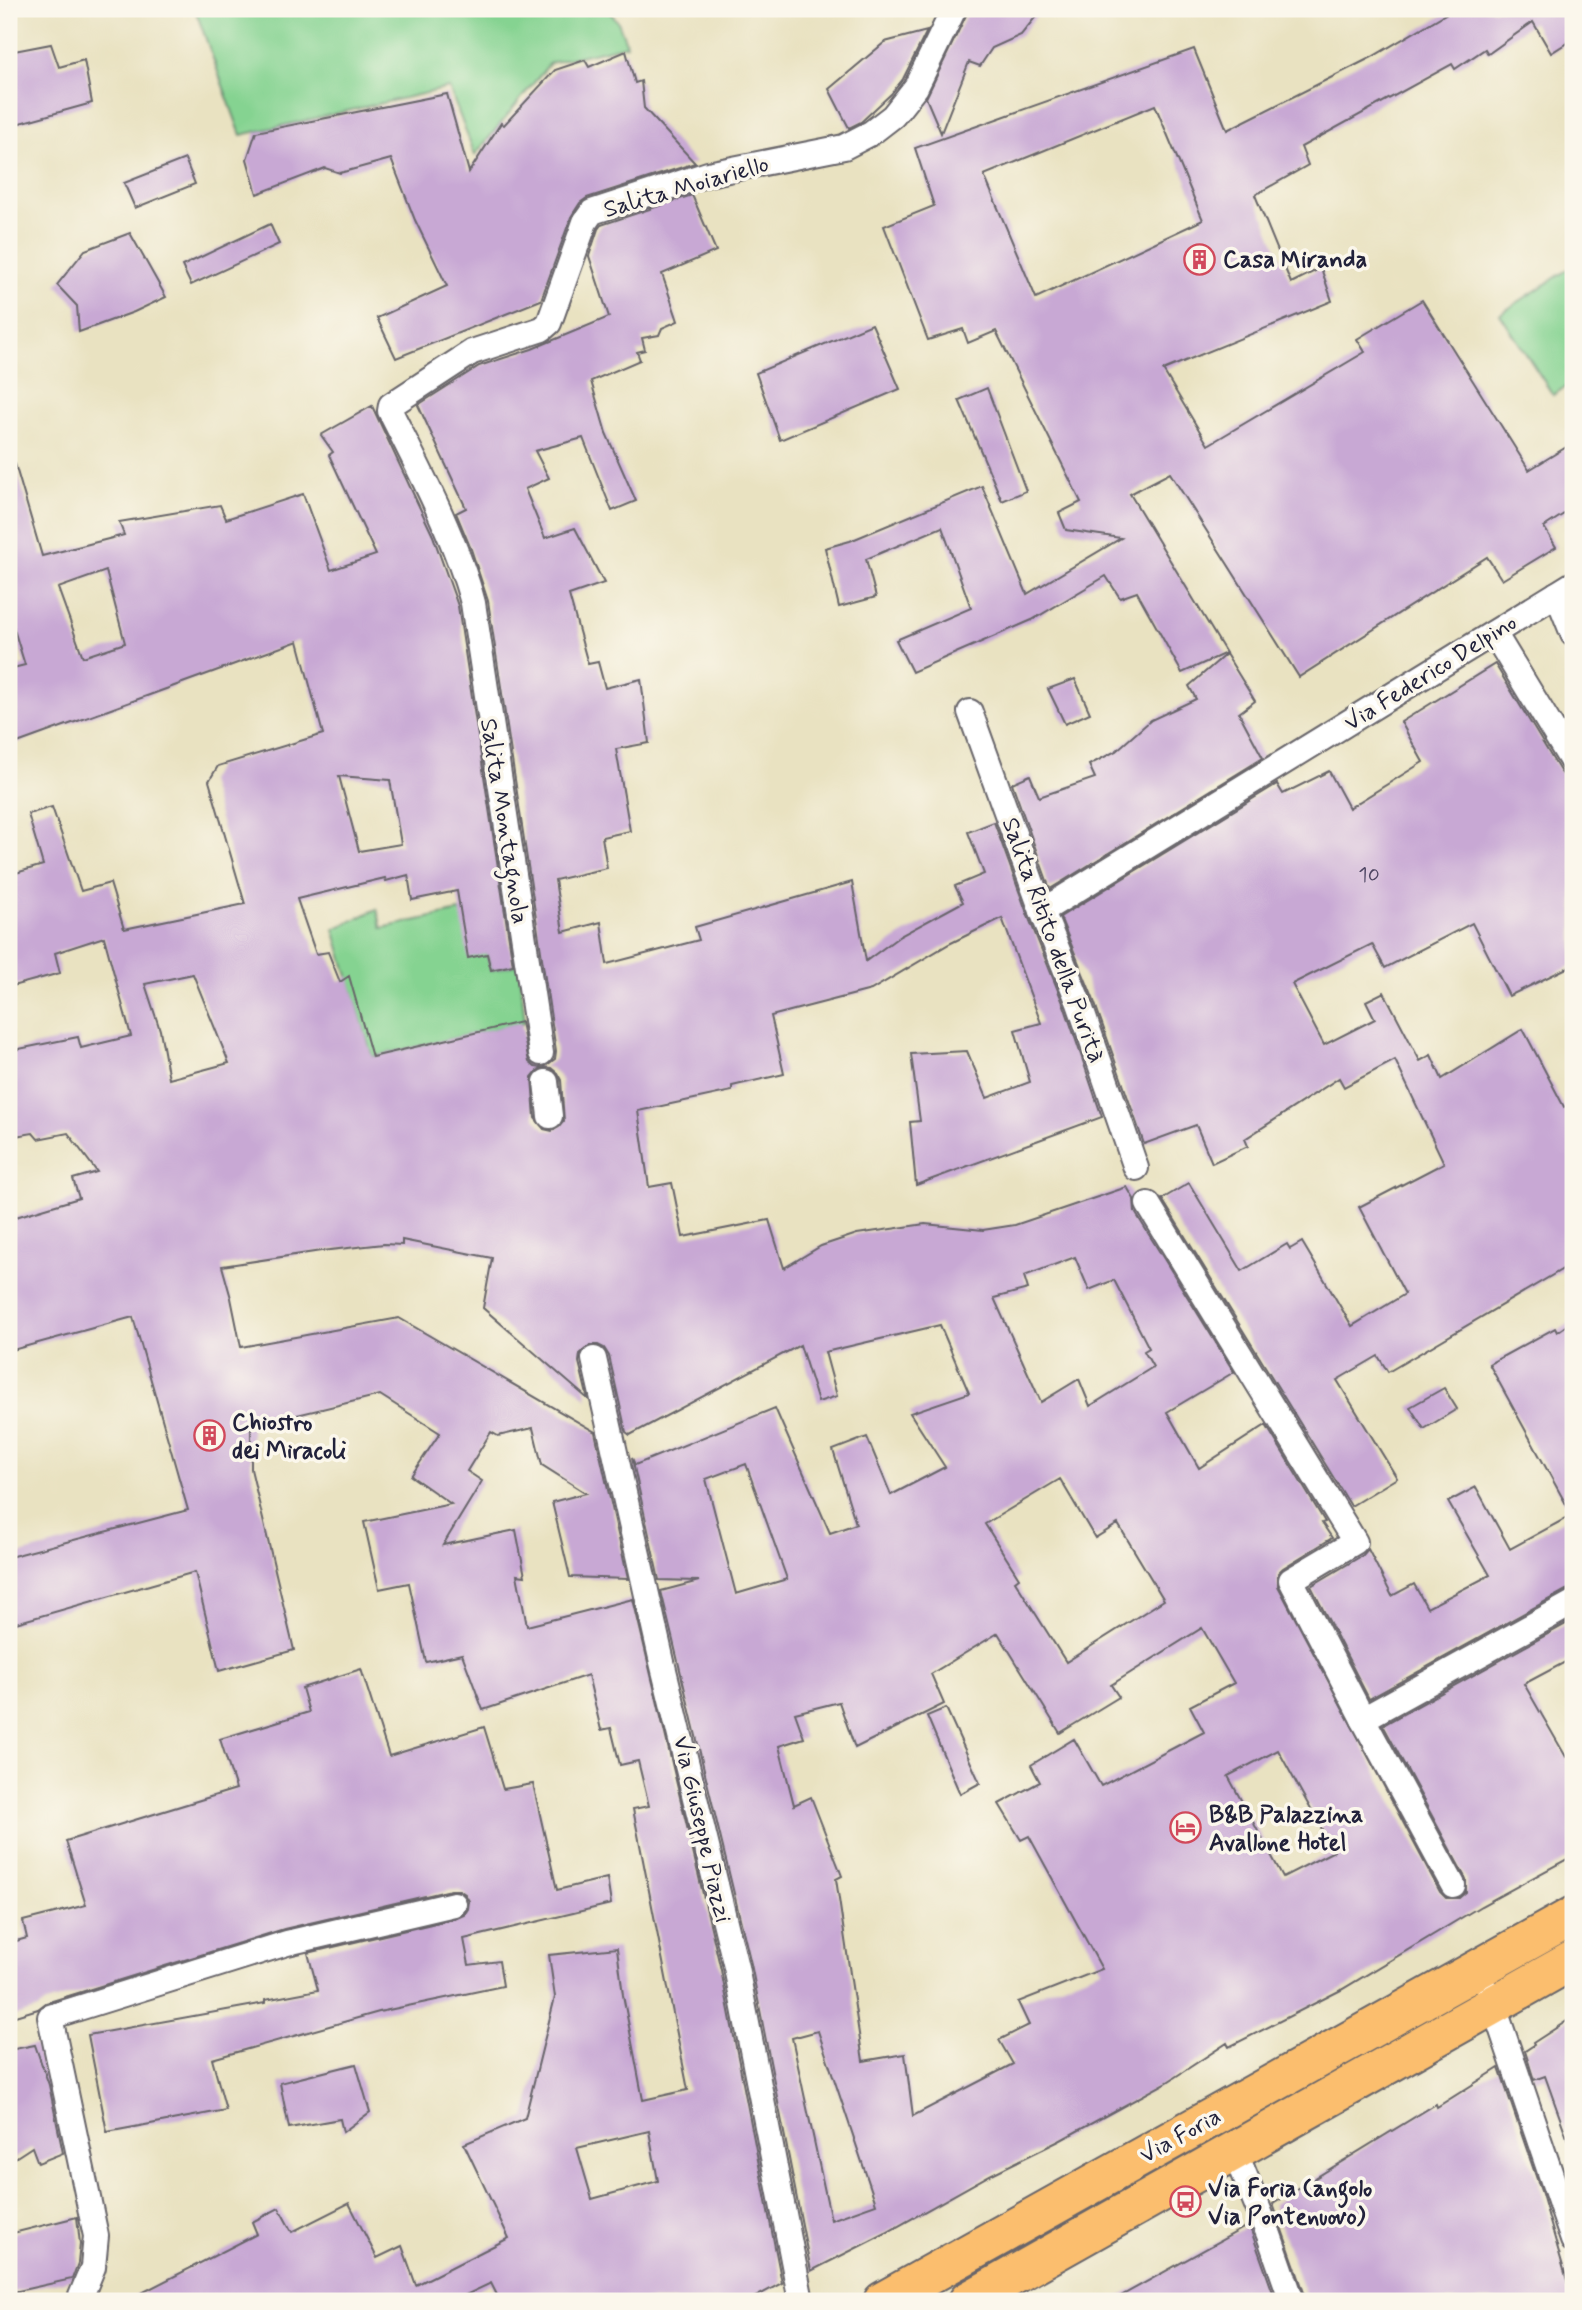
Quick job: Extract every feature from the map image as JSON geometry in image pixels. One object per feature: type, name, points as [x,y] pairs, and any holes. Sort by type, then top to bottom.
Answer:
[{"type":"main road","name":"Via Foria","points":[[883,2301],[1573,1916]]},
{"type":"main road","name":"Via Foria","points":[[968,2301],[1573,1960]]},
{"type":"street","name":"Salita Moiariello","points":[[469,588],[430,494],[390,411],[391,405],[472,352],[542,329],[550,323],[585,222],[592,212],[708,174],[844,147],[872,132],[893,116],[916,87],[954,9]]},
{"type":"street","name":"Salita Montagnola","points":[[469,588],[541,1053]]},
{"type":"street","name":"Via Federico Delpino","points":[[1042,911],[1565,589]]},
{"type":"street","points":[[1565,589],[1573,634]]},
{"type":"street","points":[[1494,633],[1573,763]]},
{"type":"street","name":"Salita Ritito della Purità","points":[[970,712],[1042,911],[1079,1003],[1136,1168]]},
{"type":"street","points":[[546,1082],[550,1116]]},
{"type":"street","points":[[1149,1204],[1355,1542],[1292,1580],[1453,1885]]},
{"type":"street","name":"Via Giuseppe Piazzi","points":[[594,1359],[659,1649],[736,1967],[801,2301]]},
{"type":"street","points":[[1363,1719],[1573,1604]]},
{"type":"street","points":[[79,2301],[93,2267],[96,2236],[50,2017],[287,1942],[454,1904]]},
{"type":"street","points":[[1479,1969],[1569,2214],[1573,2240]]},
{"type":"street","points":[[1235,2151],[1292,2301]]},
{"type":"green space","points":[[195,9],[607,9],[618,22],[627,45],[550,63],[475,155],[449,88],[241,135]]},
{"type":"green space","points":[[1573,266],[1573,382],[1553,395],[1500,314]]},
{"type":"green space","points":[[377,909],[382,928],[460,911],[487,954],[491,970],[519,964],[525,1022],[372,1057],[334,929]]},
{"type":"building","points":[[969,9],[1042,9],[1021,35],[992,48],[980,66],[969,62],[941,133],[926,98]]},
{"type":"building","points":[[1454,9],[1573,9],[1573,39],[1551,53],[1533,22],[1488,54],[1485,49],[1455,69],[1452,64],[1301,147],[1308,165],[1255,195],[1291,283],[1321,268],[1332,301],[1163,370],[1208,445],[1365,352],[1357,339],[1422,300],[1529,470],[1573,443],[1573,508],[1544,527],[1556,547],[1502,580],[1487,557],[1299,677],[1170,473],[1130,494],[1226,653],[1182,673],[1137,592],[1120,598],[1106,576],[1032,620],[912,672],[896,640],[971,608],[942,527],[866,559],[876,597],[839,607],[825,548],[850,541],[982,486],[1027,594],[1121,538],[1066,530],[1059,513],[1081,502],[996,331],[968,343],[963,329],[928,340],[884,226],[934,206],[915,148],[1194,49],[1227,130],[1372,57]],"holes":[[[1155,105],[1203,220],[1036,298],[984,175]]]},
{"type":"building","points":[[927,31],[903,79],[891,94],[861,122],[849,128],[829,89],[885,42]]},
{"type":"building","points":[[51,44],[59,67],[84,60],[92,103],[9,126],[9,52]]},
{"type":"building","points":[[626,51],[635,83],[641,81],[644,108],[695,163],[587,198],[580,203],[571,217],[541,300],[396,358],[377,318],[447,286],[415,220],[391,159],[340,173],[325,168],[257,194],[247,159],[256,132],[447,94],[469,172],[501,123],[504,125],[555,70],[585,60],[589,67]]},
{"type":"building","points":[[185,159],[195,184],[135,208],[124,183]]},
{"type":"building","points":[[692,195],[716,251],[662,274],[678,321],[662,328],[659,335],[642,338],[645,350],[637,352],[640,360],[591,381],[606,433],[636,501],[612,511],[583,438],[535,451],[549,478],[525,489],[545,538],[575,528],[604,583],[569,595],[588,664],[598,662],[605,688],[641,679],[649,743],[616,749],[630,831],[602,837],[607,868],[555,880],[563,932],[601,922],[607,964],[699,940],[695,927],[852,882],[866,961],[900,936],[963,902],[955,886],[984,874],[968,832],[994,822],[1065,1008],[1102,1117],[916,1185],[910,1122],[920,1121],[911,1054],[967,1051],[987,1098],[1030,1082],[1015,1030],[1041,1023],[1002,918],[949,944],[871,990],[771,1016],[784,1074],[732,1086],[732,1091],[638,1111],[649,1187],[672,1183],[683,1237],[769,1220],[784,1268],[821,1246],[857,1234],[925,1224],[983,1230],[1015,1225],[1127,1187],[1134,1199],[1135,1212],[1234,1372],[1167,1412],[1199,1468],[1266,1425],[1325,1522],[1322,1523],[1332,1538],[1283,1568],[1278,1573],[1278,1586],[1440,1892],[1446,1898],[1459,1898],[1466,1892],[1466,1879],[1383,1725],[1573,1620],[1573,1658],[1524,1684],[1566,1757],[1573,1753],[1573,1856],[1481,1906],[1341,1990],[1229,2047],[1227,2043],[1166,2083],[811,2271],[751,1964],[661,1591],[699,1581],[659,1580],[632,1458],[635,1465],[775,1408],[830,1533],[856,1524],[833,1450],[867,1437],[891,1495],[945,1467],[910,1413],[969,1393],[940,1325],[825,1352],[837,1396],[818,1402],[800,1345],[630,1435],[626,1432],[609,1356],[604,1348],[590,1345],[580,1354],[579,1362],[588,1399],[483,1308],[492,1258],[402,1240],[402,1245],[384,1244],[321,1251],[222,1266],[241,1347],[399,1318],[595,1432],[628,1579],[570,1577],[552,1502],[586,1493],[542,1465],[533,1428],[498,1436],[491,1432],[467,1471],[482,1481],[443,1545],[516,1530],[525,1576],[517,1575],[527,1626],[633,1599],[721,1970],[782,2283],[748,2301],[500,2301],[491,2283],[453,2301],[126,2301],[257,2234],[252,2222],[279,2208],[292,2232],[349,2203],[377,2258],[402,2246],[416,2285],[509,2238],[464,2144],[525,2118],[555,1997],[549,1955],[617,1948],[643,2100],[688,2090],[633,1809],[649,1806],[638,1761],[620,1765],[611,1728],[601,1730],[588,1675],[483,1710],[462,1654],[426,1662],[409,1583],[379,1589],[364,1522],[451,1504],[411,1476],[440,1433],[380,1395],[251,1426],[251,1469],[294,1650],[219,1671],[195,1572],[9,1625],[9,1557],[188,1510],[133,1317],[9,1351],[9,1219],[79,1198],[73,1179],[97,1172],[68,1133],[38,1139],[33,1133],[9,1137],[9,1051],[78,1037],[81,1048],[131,1036],[104,937],[55,953],[60,973],[9,987],[9,875],[43,865],[28,814],[52,807],[81,891],[110,883],[124,929],[245,904],[209,781],[218,766],[323,734],[298,641],[9,746],[9,669],[25,665],[9,613],[9,465],[15,464],[42,556],[124,535],[119,522],[220,505],[226,519],[303,494],[331,570],[376,555],[329,455],[333,452],[321,435],[372,406],[433,536],[458,606],[513,965],[491,970],[487,954],[468,958],[457,891],[412,900],[408,875],[297,899],[316,954],[328,952],[340,982],[349,976],[372,1057],[521,1022],[529,1062],[535,1067],[543,1068],[532,1077],[535,1118],[544,1129],[552,1131],[564,1121],[561,1080],[551,1068],[544,1067],[555,1059],[556,1051],[488,601],[456,513],[466,508],[418,405],[479,366],[532,349],[609,317],[589,256],[601,225]],"holes":[[[106,571],[125,643],[83,657],[58,588]],[[339,776],[390,780],[401,844],[359,851]],[[193,974],[229,1063],[169,1079],[160,1030],[145,984]],[[1075,1257],[1089,1290],[1114,1280],[1149,1348],[1144,1351],[1153,1367],[1090,1406],[1079,1379],[1041,1402],[994,1298],[1028,1289],[1024,1276]],[[746,1464],[787,1579],[736,1594],[706,1479]],[[1060,1479],[1095,1538],[1118,1524],[1164,1600],[1066,1662],[1015,1581],[1019,1578],[985,1524]],[[1202,1628],[1234,1683],[1190,1706],[1204,1732],[1101,1786],[1074,1739],[1031,1765],[1040,1782],[999,1804],[1021,1840],[1029,1836],[1102,1969],[1018,2002],[1029,2025],[999,2040],[1013,2064],[913,2116],[905,2054],[863,2061],[836,1879],[842,1876],[811,1797],[794,1805],[779,1746],[804,1738],[795,1713],[839,1702],[855,1748],[944,1704],[931,1674],[998,1633],[1060,1733],[1119,1697],[1111,1685]],[[1278,1750],[1334,1851],[1283,1877],[1228,1776]],[[818,2031],[876,2204],[831,2220],[792,2038]],[[649,2131],[658,2181],[592,2199],[577,2148]]]},
{"type":"building","points":[[270,224],[279,244],[191,285],[182,266]]},
{"type":"building","points":[[130,233],[166,297],[79,332],[77,306],[57,285],[85,250]]},
{"type":"building","points":[[872,324],[900,389],[780,440],[756,373]]},
{"type":"building","points":[[987,388],[1026,491],[1002,501],[959,400]]},
{"type":"building","points":[[1226,654],[1255,701],[1239,713],[1263,758],[1050,889],[1012,783],[1030,775],[1039,797],[1095,778],[1089,765],[1116,751],[1151,720],[1196,699],[1189,686]]},
{"type":"building","points":[[1495,664],[1560,771],[1566,778],[1573,778],[1573,965],[1509,996],[1472,923],[1385,968],[1372,944],[1292,984],[1324,1045],[1375,1019],[1366,1001],[1384,992],[1420,1061],[1431,1055],[1442,1079],[1523,1029],[1564,1107],[1573,1102],[1573,1263],[1388,1372],[1378,1356],[1337,1380],[1397,1478],[1351,1506],[1162,1199],[1189,1183],[1242,1271],[1287,1244],[1290,1249],[1302,1242],[1352,1326],[1405,1294],[1359,1207],[1444,1163],[1395,1060],[1344,1087],[1339,1078],[1245,1139],[1248,1146],[1212,1163],[1196,1125],[1144,1144],[1093,998],[1060,917],[1277,784],[1283,794],[1329,771],[1349,808],[1423,762],[1401,722]]},
{"type":"building","points":[[1075,679],[1090,713],[1065,724],[1048,689]]},
{"type":"building","points":[[1573,1321],[1573,1588],[1369,1699],[1311,1586],[1363,1555],[1368,1549],[1392,1596],[1414,1584],[1427,1608],[1490,1575],[1448,1502],[1476,1487],[1510,1549],[1572,1515],[1489,1364],[1555,1328],[1557,1332]]},
{"type":"building","points":[[1444,1388],[1457,1409],[1424,1429],[1410,1407]]},
{"type":"building","points":[[361,1669],[389,1756],[484,1727],[503,1789],[533,1784],[557,1890],[607,1878],[611,1904],[464,1939],[469,1965],[499,1961],[503,1986],[379,2012],[212,2059],[226,2110],[107,2132],[88,2035],[265,2003],[265,2000],[318,1990],[308,1953],[457,1918],[464,1915],[468,1909],[469,1901],[465,1894],[459,1890],[451,1890],[284,1929],[46,2003],[38,2009],[9,2018],[9,1943],[27,1938],[23,1921],[86,1905],[66,1841],[236,1789],[220,1739],[309,1712],[302,1688]]},
{"type":"building","points":[[946,1708],[980,1783],[960,1794],[927,1716]]},
{"type":"building","points":[[1573,2017],[1573,2145],[1570,2146],[1545,2076],[1534,2080],[1525,2051]]},
{"type":"building","points":[[35,2045],[49,2085],[63,2153],[38,2163],[32,2147],[9,2162],[9,2050]]},
{"type":"building","points":[[356,2064],[370,2112],[343,2132],[340,2119],[289,2128],[280,2083]]},
{"type":"building","points":[[1499,2068],[1542,2194],[1573,2301],[1307,2301],[1273,2204]]},
{"type":"building","points":[[77,2217],[80,2244],[78,2263],[72,2279],[9,2293],[9,2234]]},
{"type":"building","points":[[1249,2225],[1276,2301],[1112,2301]]},
{"type":"place","name":"Casa Miranda","points":[[1200,259]]},
{"type":"place","name":"Chiostro dei Miracoli","points":[[209,1436]]},
{"type":"place","name":"B&B Palazzina Avallone Hotel","points":[[1186,1828]]},
{"type":"place","name":"Via Foria (angolo Via Pontenuovo)","points":[[1185,2202]]}]
